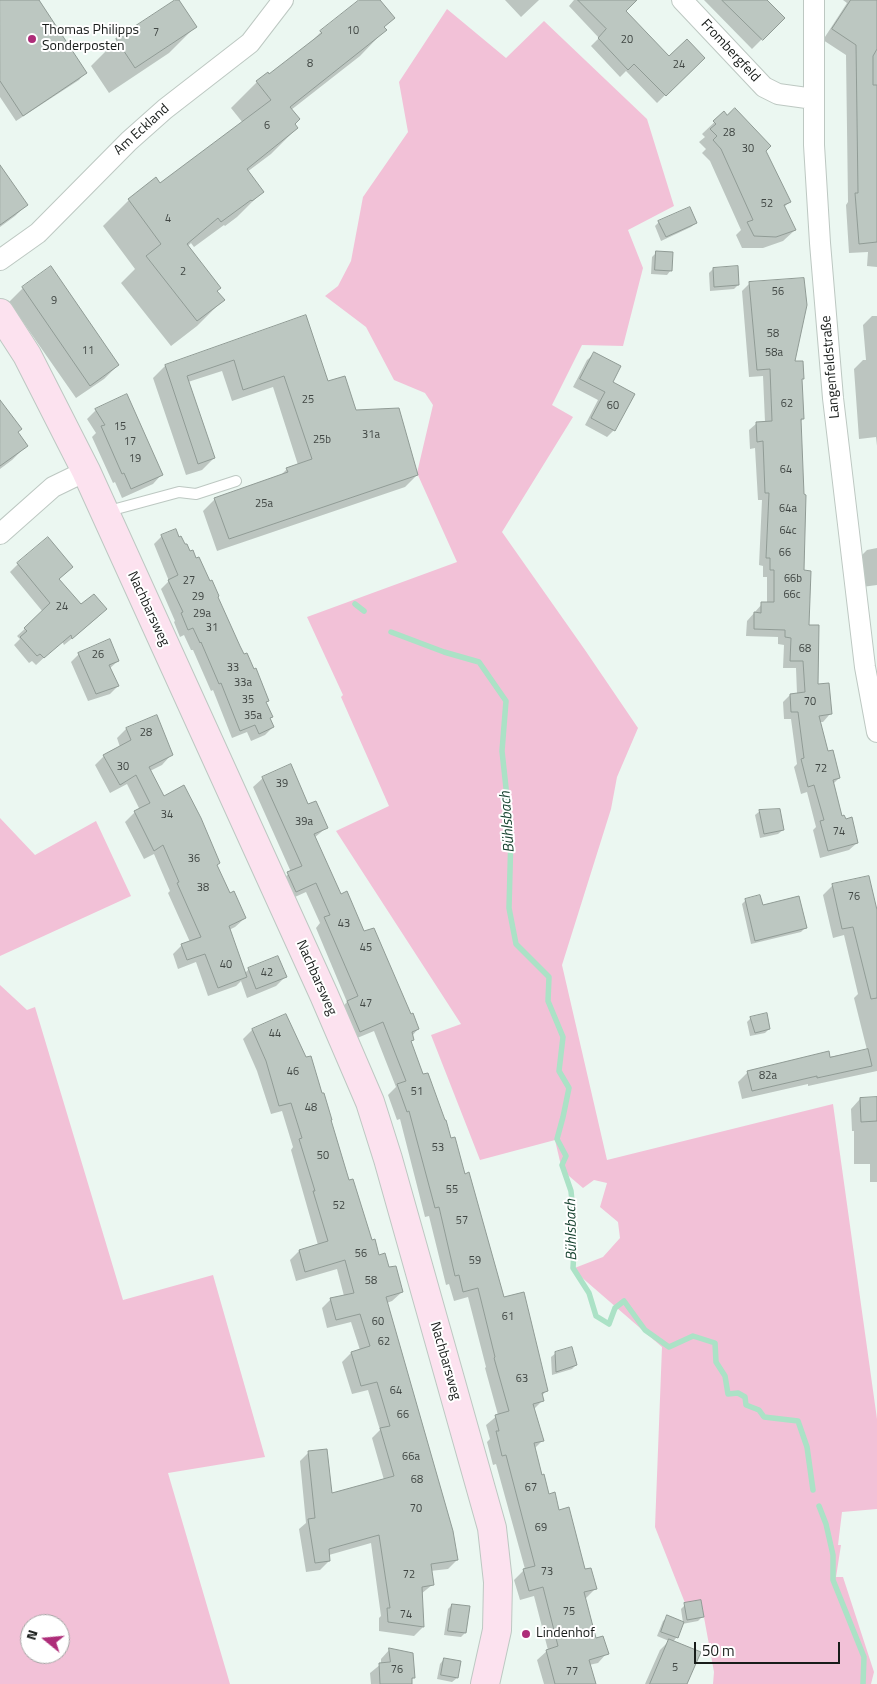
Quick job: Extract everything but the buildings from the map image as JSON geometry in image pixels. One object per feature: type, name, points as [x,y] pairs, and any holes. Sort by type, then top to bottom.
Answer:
[{"type":"street","name":"Am Eckland","points":[[0,260],[38,233],[129,141],[165,109],[250,43],[283,0]]},
{"type":"street","name":"Frombergfeld","points":[[682,0],[764,87],[778,94],[814,99]]},
{"type":"street","name":"Langenfeldstraße","points":[[814,0],[814,99],[820,243],[833,398],[865,667],[877,732]]},
{"type":"street","name":"Nachbarsweg","points":[[0,313],[27,355],[86,471],[324,995],[370,1102],[388,1159],[492,1528],[498,1582],[497,1630],[485,1684]]},
{"type":"street","points":[[0,534],[52,487],[86,471]]},
{"type":"lane","points":[[104,512],[178,492],[196,494],[236,481]]},
{"type":"shaded area","points":[[447,9],[506,58],[544,21],[647,119],[674,206],[628,230],[643,268],[623,346],[582,345],[552,405],[573,417],[502,532],[638,728],[617,777],[611,809],[562,965],[607,1160],[833,1104],[877,1419],[877,1509],[842,1512],[838,1545],[841,1545],[836,1577],[843,1577],[874,1672],[871,1684],[713,1684],[714,1672],[701,1601],[685,1603],[655,1527],[662,1347],[572,1269],[603,1257],[620,1238],[618,1222],[600,1207],[607,1183],[594,1180],[583,1188],[562,1170],[555,1140],[480,1160],[431,1035],[461,1024],[336,831],[389,806],[341,697],[343,695],[307,617],[457,562],[417,473],[433,405],[425,393],[394,380],[366,327],[325,296],[338,286],[351,261],[363,197],[408,132],[399,82]]},
{"type":"shaded area","points":[[0,818],[35,855],[96,821],[131,896],[0,956]]},
{"type":"shaded area","points":[[0,985],[27,1010],[35,1007],[123,1300],[213,1275],[265,1457],[168,1473],[230,1684],[0,1684]]},
{"type":"waterway","name":"Bühlsbach","points":[[355,604],[364,611]]},
{"type":"waterway","name":"Bühlsbach","points":[[391,632],[444,652],[479,662],[506,701],[502,751],[511,834],[509,908],[516,944],[549,977],[548,1001],[563,1037],[559,1071],[569,1088],[557,1139],[566,1156],[562,1165],[571,1191],[575,1232],[573,1268],[589,1293],[596,1316],[609,1324],[615,1308],[624,1301],[645,1330],[669,1347],[693,1336],[715,1343],[716,1362],[725,1376],[728,1394],[738,1393],[745,1397],[746,1405],[759,1410],[764,1417],[798,1421],[807,1447],[813,1490]]},
{"type":"waterway","name":"Bühlsbach","points":[[819,1506],[826,1524],[833,1555],[833,1580],[864,1657],[863,1684]]},
{"type":"place","name":"Thomas Philipps Sonderposten","points":[[32,39]]},
{"type":"place","name":"Lindenhof","points":[[526,1634]]}]
